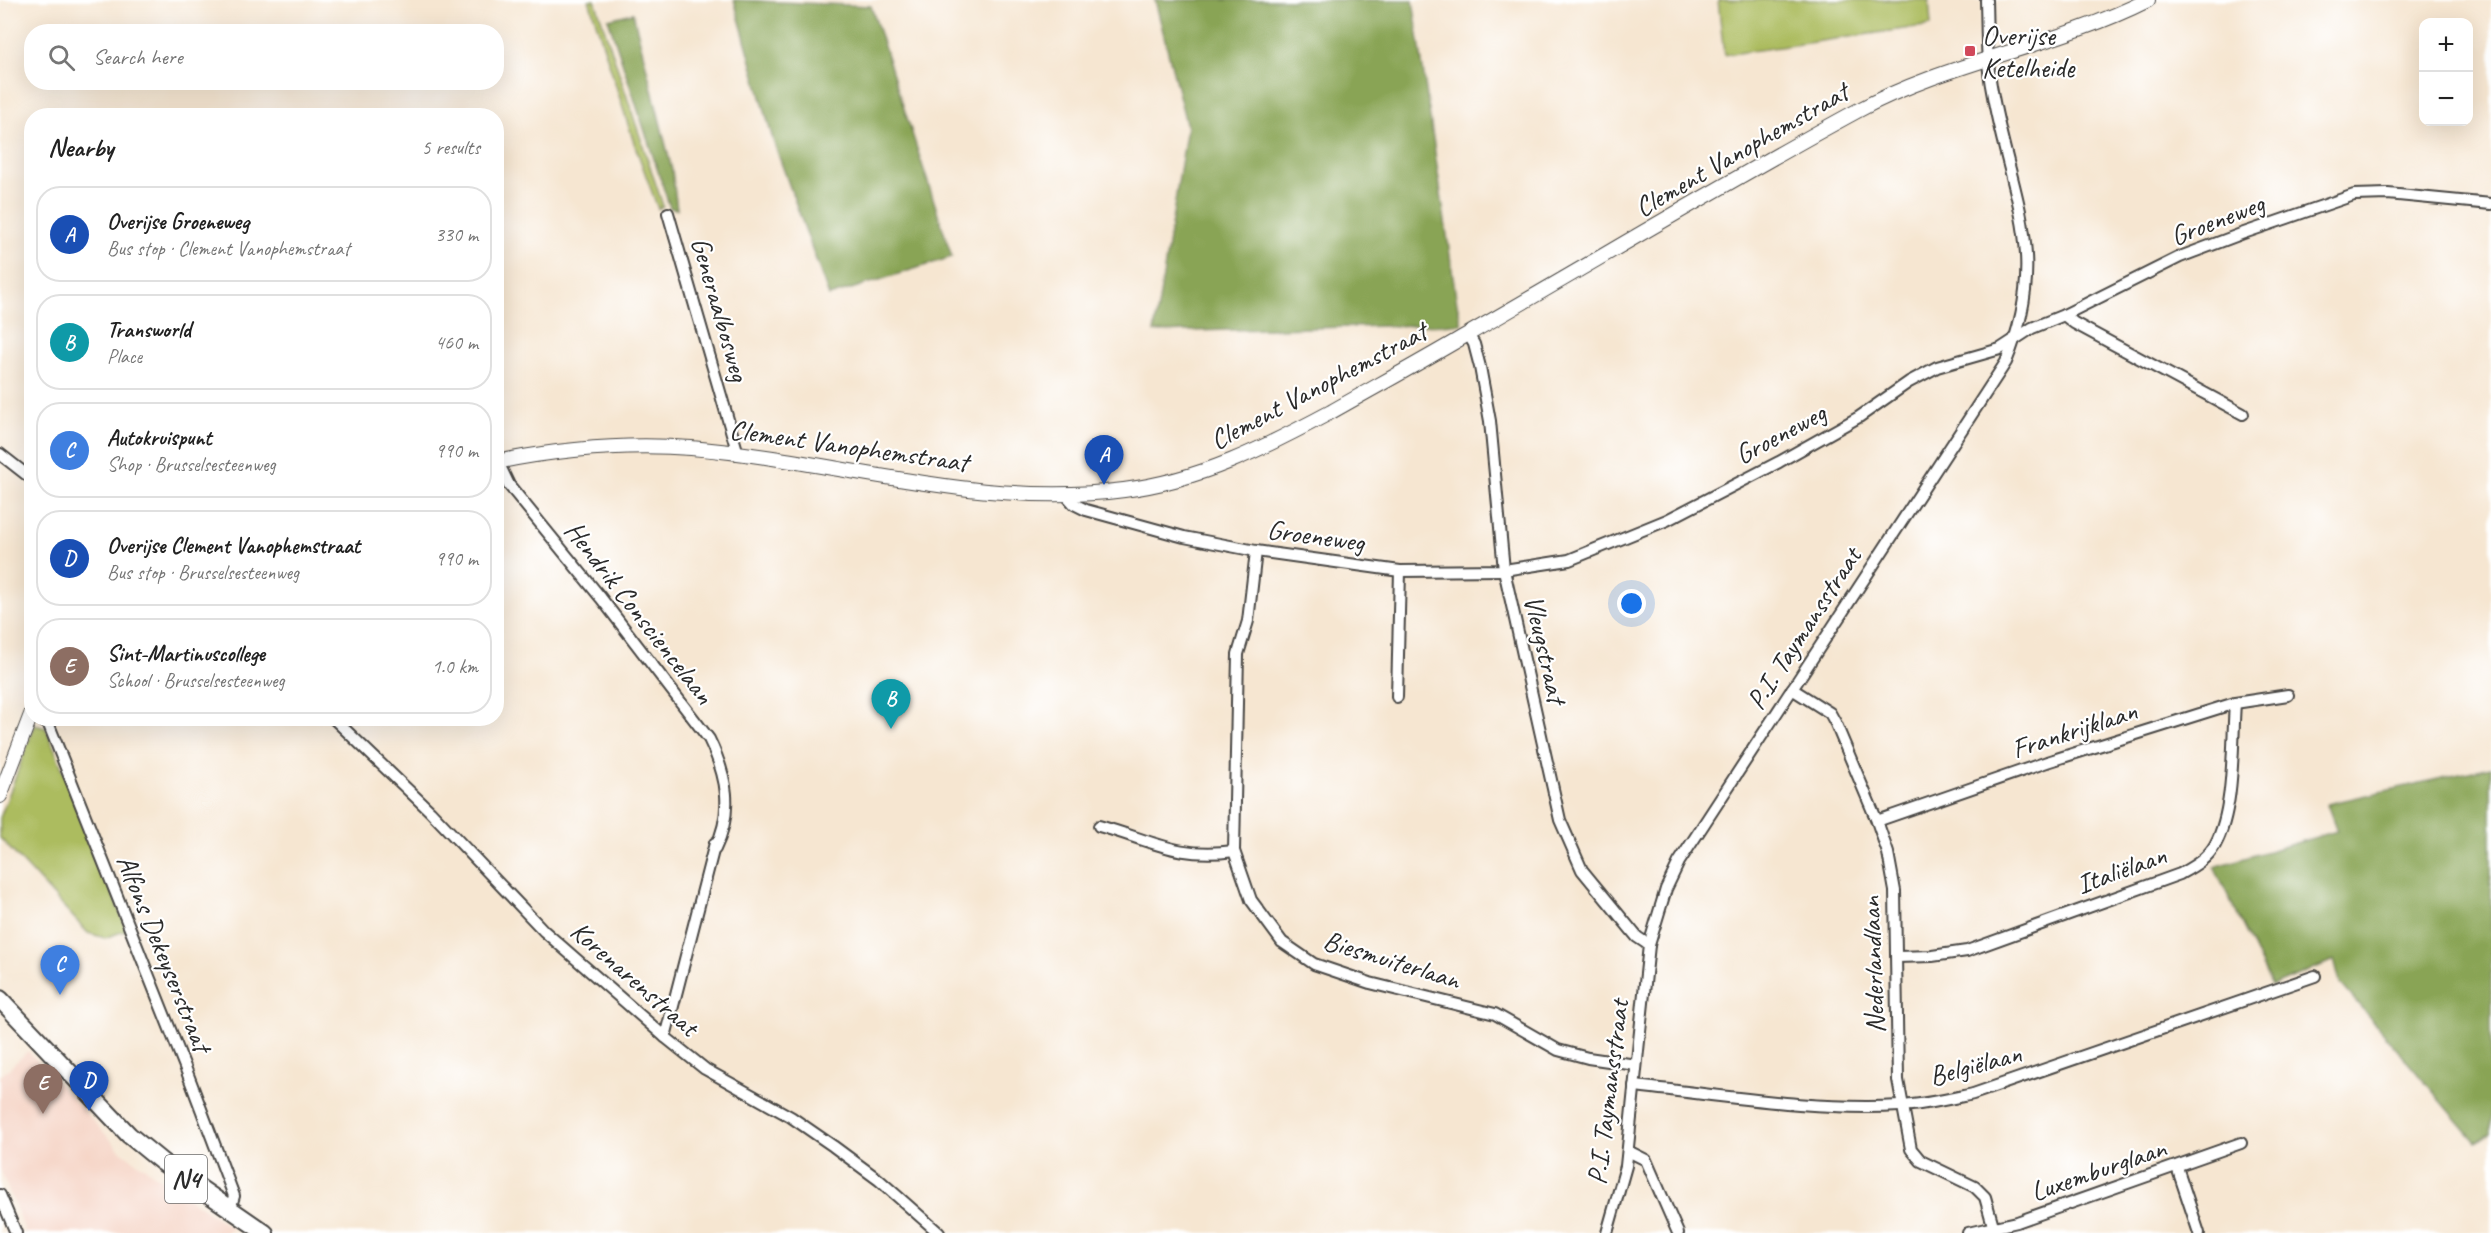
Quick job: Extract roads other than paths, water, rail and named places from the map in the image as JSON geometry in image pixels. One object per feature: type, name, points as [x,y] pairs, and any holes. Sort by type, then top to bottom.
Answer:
[{"type":"main road","name":"N4","points":[[0,999],[129,1135],[164,1163],[265,1233]]},
{"type":"street","name":"P.I. Taymansstraat","points":[[1607,1233],[1626,1166],[1649,945],[1666,889],[1679,861],[2006,362],[2016,339],[2025,301],[2028,266],[2024,222],[1991,89],[1986,0]]},
{"type":"street","name":"Clement Vanophemstraat","points":[[504,461],[555,452],[621,446],[693,448],[940,485],[1004,493],[1067,495],[1127,490],[1195,476],[1252,453],[1468,334],[1857,111],[1911,86],[2091,26],[2148,0]]},
{"type":"street","name":"Groeneweg","points":[[1067,495],[1074,504],[1086,510],[1184,537],[1256,551],[1400,571],[1504,570],[1569,560],[1667,520],[1859,417],[1909,382],[1937,368],[2000,349],[2032,328],[2064,315],[2180,257],[2354,195],[2388,194],[2491,204]]},
{"type":"street","name":"Generaalbosweg","points":[[668,213],[738,454]]},
{"type":"street","points":[[2064,315],[2074,323],[2243,414]]},
{"type":"street","name":"Vleugstraat","points":[[1468,334],[1474,344],[1480,367],[1490,420],[1504,570],[1560,820],[1582,870],[1617,914],[1638,937],[1649,945]]},
{"type":"street","points":[[0,454],[24,473]]},
{"type":"street","name":"Hendrik Consciencelaan","points":[[504,475],[509,485],[601,598],[709,739],[721,764],[726,784],[725,800],[715,849],[665,1037]]},
{"type":"street","name":"Biesmuiterlaan","points":[[1256,551],[1248,621],[1238,654],[1234,851],[1251,900],[1282,942],[1314,964],[1370,983],[1495,1014],[1558,1050],[1588,1058],[1636,1065]]},
{"type":"street","points":[[1397,697],[1400,571]]},
{"type":"street","name":"Nederlandlaan","points":[[1792,688],[1830,713],[1877,820],[1888,852],[1895,891],[1898,1080],[1911,1149],[1921,1161],[1975,1187],[1985,1197],[1994,1229]]},
{"type":"street","name":"Frankrijklaan","points":[[1877,820],[2047,762],[2235,703],[2288,695]]},
{"type":"street","name":"Italiëlaan","points":[[1897,957],[1932,956],[1967,951],[2180,874],[2199,863],[2214,846],[2224,826],[2228,805],[2235,703]]},
{"type":"street","points":[[0,796],[26,726]]},
{"type":"street","name":"Alfons Dekeyserstraat","points":[[49,726],[234,1196],[231,1209]]},
{"type":"street","name":"Korenarenstraat","points":[[341,726],[430,811],[544,931],[665,1037],[705,1069],[791,1117],[833,1146],[879,1180],[939,1233]]},
{"type":"street","points":[[1099,826],[1136,836],[1160,847],[1182,852],[1198,854],[1234,851]]},
{"type":"street","name":"Belgiëlaan","points":[[1634,1086],[1861,1107],[1902,1106],[1973,1094],[2315,976]]},
{"type":"street","name":"Luxemburglaan","points":[[1968,1233],[1994,1229],[2076,1203],[2241,1143]]},
{"type":"street","points":[[1628,1151],[1646,1160],[1678,1233]]},
{"type":"street","points":[[2176,1167],[2199,1233]]},
{"type":"street","points":[[0,1195],[16,1233]]},
{"type":"place","name":"Overijse Ketelheide","points":[[1970,51]]},
{"type":"place","name":"Overijse Groeneweg","points":[[1104,485]]},
{"type":"place","name":"Transworld","points":[[891,729]]},
{"type":"place","name":"Autokruispunt","points":[[60,995]]},
{"type":"place","name":"Overijse Clement Vanophemstraat","points":[[89,1111]]},
{"type":"place","name":"Sint-Martinuscollege","points":[[43,1114]]}]
